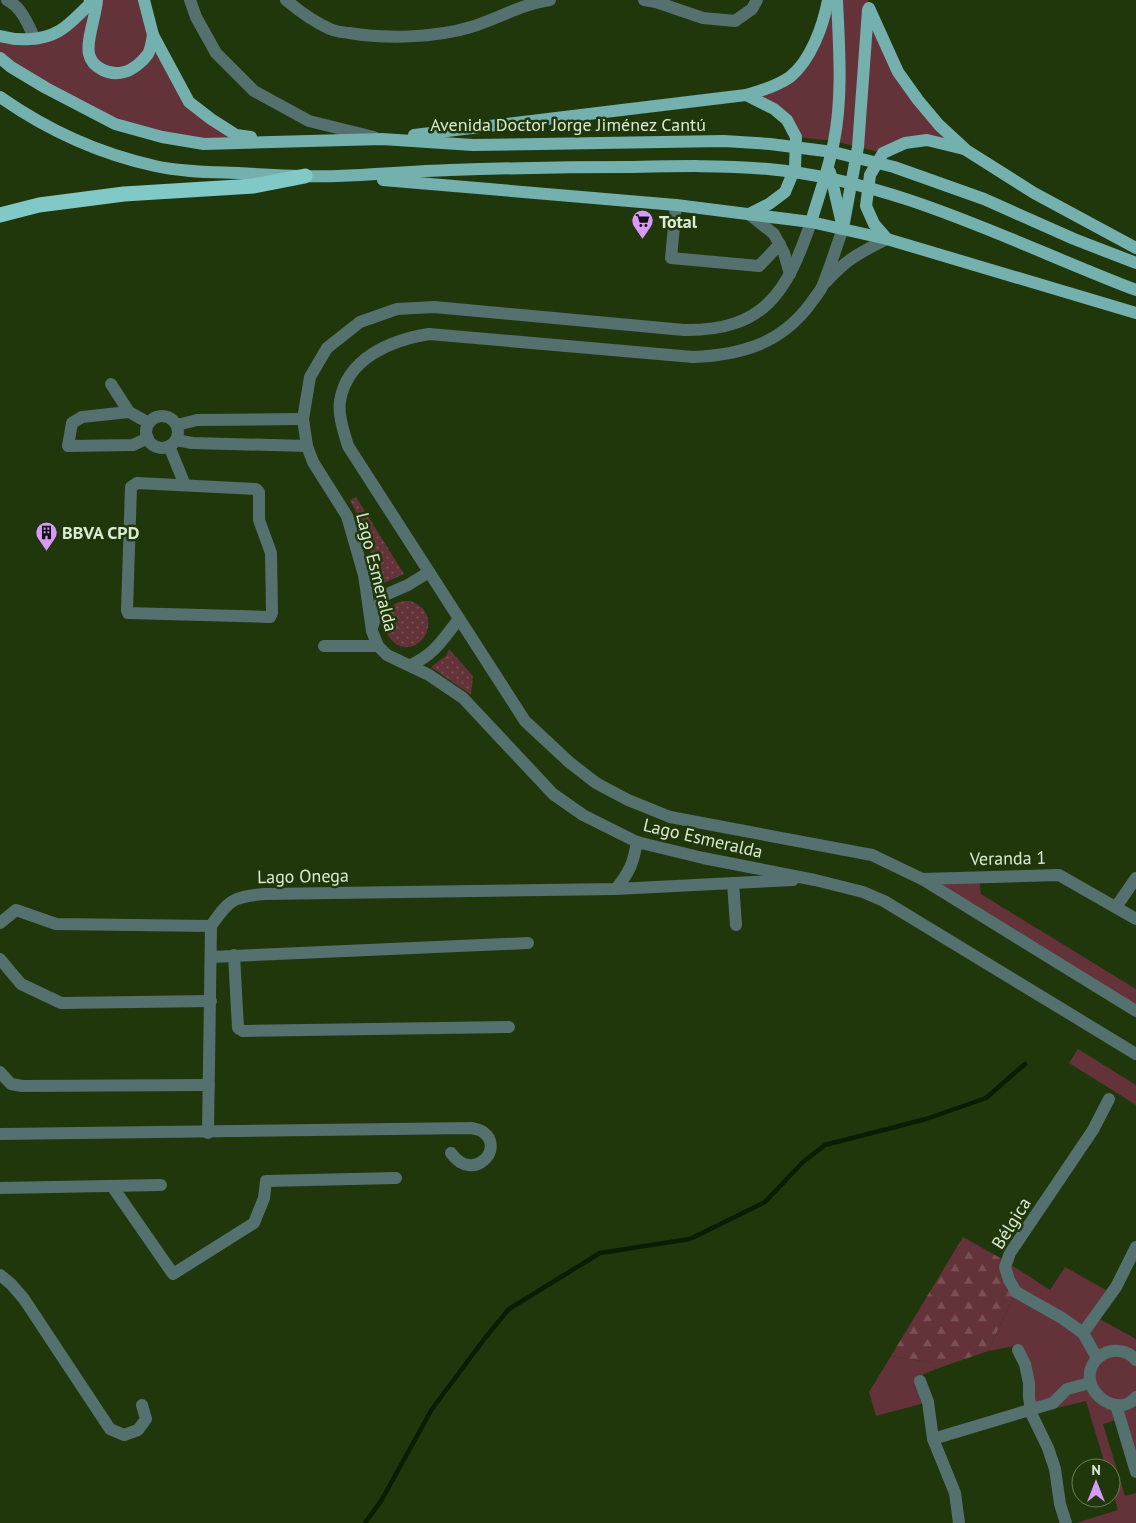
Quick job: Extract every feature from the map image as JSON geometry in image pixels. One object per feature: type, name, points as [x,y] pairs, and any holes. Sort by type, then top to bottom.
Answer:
[{"type":"highway","points":[[0,215],[40,205],[124,194],[254,186],[305,176]]},
{"type":"main road","points":[[0,36],[10,39],[35,39],[59,31],[89,5],[90,0]]},
{"type":"main road","points":[[96,0],[93,29],[89,43],[89,55],[97,67],[104,71],[122,73],[133,68],[149,53],[153,35]]},
{"type":"main road","points":[[144,0],[153,35],[189,102],[211,119],[236,134],[280,142]]},
{"type":"main road","points":[[382,139],[746,95],[767,89],[789,77],[802,64],[816,38],[828,0]]},
{"type":"main road","points":[[811,222],[834,141],[838,104],[839,41],[837,0]]},
{"type":"main road","points":[[843,228],[858,147],[868,4]]},
{"type":"main road","points":[[868,4],[898,72],[918,100],[966,150],[1034,193],[1136,248]]},
{"type":"main road","name":"Avenida Doctor Jorge Jiménez Cantú","points":[[0,58],[11,67],[46,88],[115,124],[204,144],[382,139],[472,145],[724,141],[770,144],[833,152],[894,167],[984,199],[1074,240],[1136,263]]},
{"type":"main road","points":[[746,95],[774,109],[787,120],[796,138],[795,168],[785,192],[769,204],[749,214]]},
{"type":"main road","points":[[0,98],[71,138],[107,152],[158,167],[214,172],[339,176],[449,170],[722,166],[767,169],[829,178],[889,194],[975,223],[1136,290]]},
{"type":"main road","points":[[887,239],[874,224],[866,206],[870,175],[883,154],[905,143],[927,140],[966,150]]},
{"type":"main road","points":[[828,164],[843,228]]},
{"type":"main road","points":[[339,176],[676,206],[811,222],[887,239],[1136,313]]},
{"type":"street","points":[[7,0],[14,3],[18,8],[35,39]]},
{"type":"street","points":[[190,0],[196,17],[216,53],[254,91],[309,121],[382,139]]},
{"type":"street","points":[[286,0],[301,12],[332,30],[368,36],[402,36],[449,32],[471,27],[509,12],[550,0]]},
{"type":"street","points":[[644,0],[656,2],[703,18],[735,21],[752,9],[757,0]]},
{"type":"street","points":[[676,206],[671,258],[759,266],[780,244]]},
{"type":"street","points":[[749,214],[774,234],[780,244],[790,274]]},
{"type":"street","name":"Lago Esmeralda","points":[[811,222],[803,247],[776,297],[760,310],[734,324],[715,329],[684,330],[434,307],[397,309],[360,322],[327,348],[310,377],[302,418],[307,446],[313,462],[347,516],[364,575],[372,631],[378,646],[387,655],[429,675],[463,698],[553,794],[583,815],[637,842],[703,858],[815,880],[863,892],[884,901],[1136,1054]]},
{"type":"street","name":"Lago Esmeralda","points":[[843,228],[821,288],[802,314],[785,331],[765,343],[748,349],[715,356],[675,356],[429,334],[398,341],[379,349],[361,362],[349,376],[340,401],[342,428],[348,446],[525,721],[569,762],[596,783],[628,800],[670,817],[872,855],[922,879],[1136,1011]]},
{"type":"street","points":[[821,288],[841,265],[858,253],[887,239]]},
{"type":"street","points":[[111,384],[128,412]]},
{"type":"street","points":[[148,438],[133,445],[68,446],[72,424],[82,416],[128,412],[150,423]]},
{"type":"street","points":[[164,416],[174,421],[176,425],[178,435],[172,443],[164,448],[154,446],[146,433],[150,423],[158,417],[164,416]]},
{"type":"street","points":[[176,425],[197,420],[302,418]]},
{"type":"street","points":[[172,443],[307,446]]},
{"type":"street","points":[[172,443],[185,485]]},
{"type":"street","points":[[137,482],[185,485],[256,489],[259,492],[258,520],[271,554],[272,613],[270,616],[128,613],[131,487],[137,482]]},
{"type":"street","points":[[372,631],[380,602],[385,595],[408,585],[429,572]]},
{"type":"street","points":[[366,591],[385,595]]},
{"type":"street","points":[[411,665],[436,650],[459,619]]},
{"type":"street","points":[[324,646],[378,646]]},
{"type":"street","points":[[616,889],[627,876],[634,860],[637,842]]},
{"type":"street","name":"Veranda 1","points":[[922,879],[1059,875],[1136,919]]},
{"type":"street","points":[[1116,907],[1136,878]]},
{"type":"street","name":"Lago Onega","points":[[211,926],[224,907],[241,896],[264,894],[616,889],[815,880]]},
{"type":"street","points":[[733,883],[736,925]]},
{"type":"street","points":[[0,923],[16,910],[56,924],[211,926],[208,1132]]},
{"type":"street","points":[[211,957],[528,943]]},
{"type":"street","points":[[234,956],[238,1028],[243,1031],[509,1027]]},
{"type":"street","points":[[0,959],[21,984],[62,1003],[211,1000]]},
{"type":"street","points":[[0,1072],[11,1084],[22,1086],[209,1085]]},
{"type":"street","name":"Bélgica","points":[[1083,1333],[1062,1318],[1016,1292],[1009,1280],[1006,1267],[1010,1254],[1093,1130],[1109,1098]]},
{"type":"street","points":[[0,1134],[472,1128],[483,1132],[490,1141],[490,1150],[486,1160],[477,1165],[464,1165],[456,1160],[451,1153]]},
{"type":"street","points":[[112,1186],[173,1274],[254,1223],[264,1198],[266,1181],[396,1178]]},
{"type":"street","points":[[0,1188],[161,1185]]},
{"type":"street","points":[[1097,1358],[1083,1333],[1116,1287],[1136,1247]]},
{"type":"street","points":[[0,1276],[11,1284],[24,1298],[110,1429],[124,1435],[138,1430],[146,1419],[142,1405]]},
{"type":"street","points":[[1018,1350],[1025,1364],[1031,1409],[1048,1448],[1055,1470],[1060,1504],[1066,1523]]},
{"type":"street","points":[[1135,1401],[1116,1405],[1106,1402],[1098,1397],[1090,1383],[1089,1373],[1097,1358],[1109,1351],[1123,1351],[1136,1360]]},
{"type":"street","points":[[920,1381],[928,1402],[933,1439],[955,1493],[959,1523]]},
{"type":"street","points":[[933,1439],[1053,1404],[1067,1389],[1090,1383]]},
{"type":"street","points":[[1116,1405],[1136,1472]]},
{"type":"green space","points":[[90,0],[144,0],[189,102],[236,135],[281,142],[204,144],[115,124],[0,58],[0,36],[59,31]]},
{"type":"green space","points":[[828,0],[868,0],[869,8],[899,72],[966,150],[927,140],[883,153],[834,141],[796,137],[787,120],[746,95],[802,64]]},
{"type":"green space","points":[[356,497],[404,574],[377,586],[370,550],[362,525],[350,500]]},
{"type":"green space","points":[[411,601],[424,610],[428,618],[428,626],[426,634],[421,641],[412,646],[403,647],[389,637],[385,629],[385,620],[388,611],[396,603]]},
{"type":"green space","points":[[449,649],[473,676],[471,695],[431,667],[446,656]]},
{"type":"green space","points":[[979,876],[981,894],[1136,989],[1136,1011],[924,881]]},
{"type":"green space","points":[[1078,1049],[1136,1085],[1136,1105],[1069,1063]]},
{"type":"green space","points":[[963,1237],[1007,1262],[1016,1292],[988,1351],[936,1369],[934,1363],[891,1356]]},
{"type":"green space","points":[[1007,1262],[1050,1290],[1065,1267],[1111,1293],[1094,1316],[1136,1339],[1136,1474],[1120,1419],[1103,1424],[1113,1458],[1103,1458],[1086,1401],[1032,1414],[1015,1346],[988,1351],[1016,1292]]},
{"type":"green space","points":[[891,1356],[935,1363],[936,1369],[924,1374],[920,1381],[928,1402],[876,1416],[869,1392]]},
{"type":"green space","points":[[1121,1483],[1125,1496],[1136,1493],[1136,1523],[1076,1523],[1118,1510],[1117,1508],[1121,1508]]},
{"type":"waterway","points":[[365,1523],[381,1501],[432,1409],[509,1309],[600,1253],[690,1239],[765,1202],[803,1162],[825,1145],[926,1119],[986,1098],[1025,1064]]},
{"type":"place","name":"Total","points":[[643,240]]},
{"type":"place","name":"BBVA CPD","points":[[46,551]]}]
